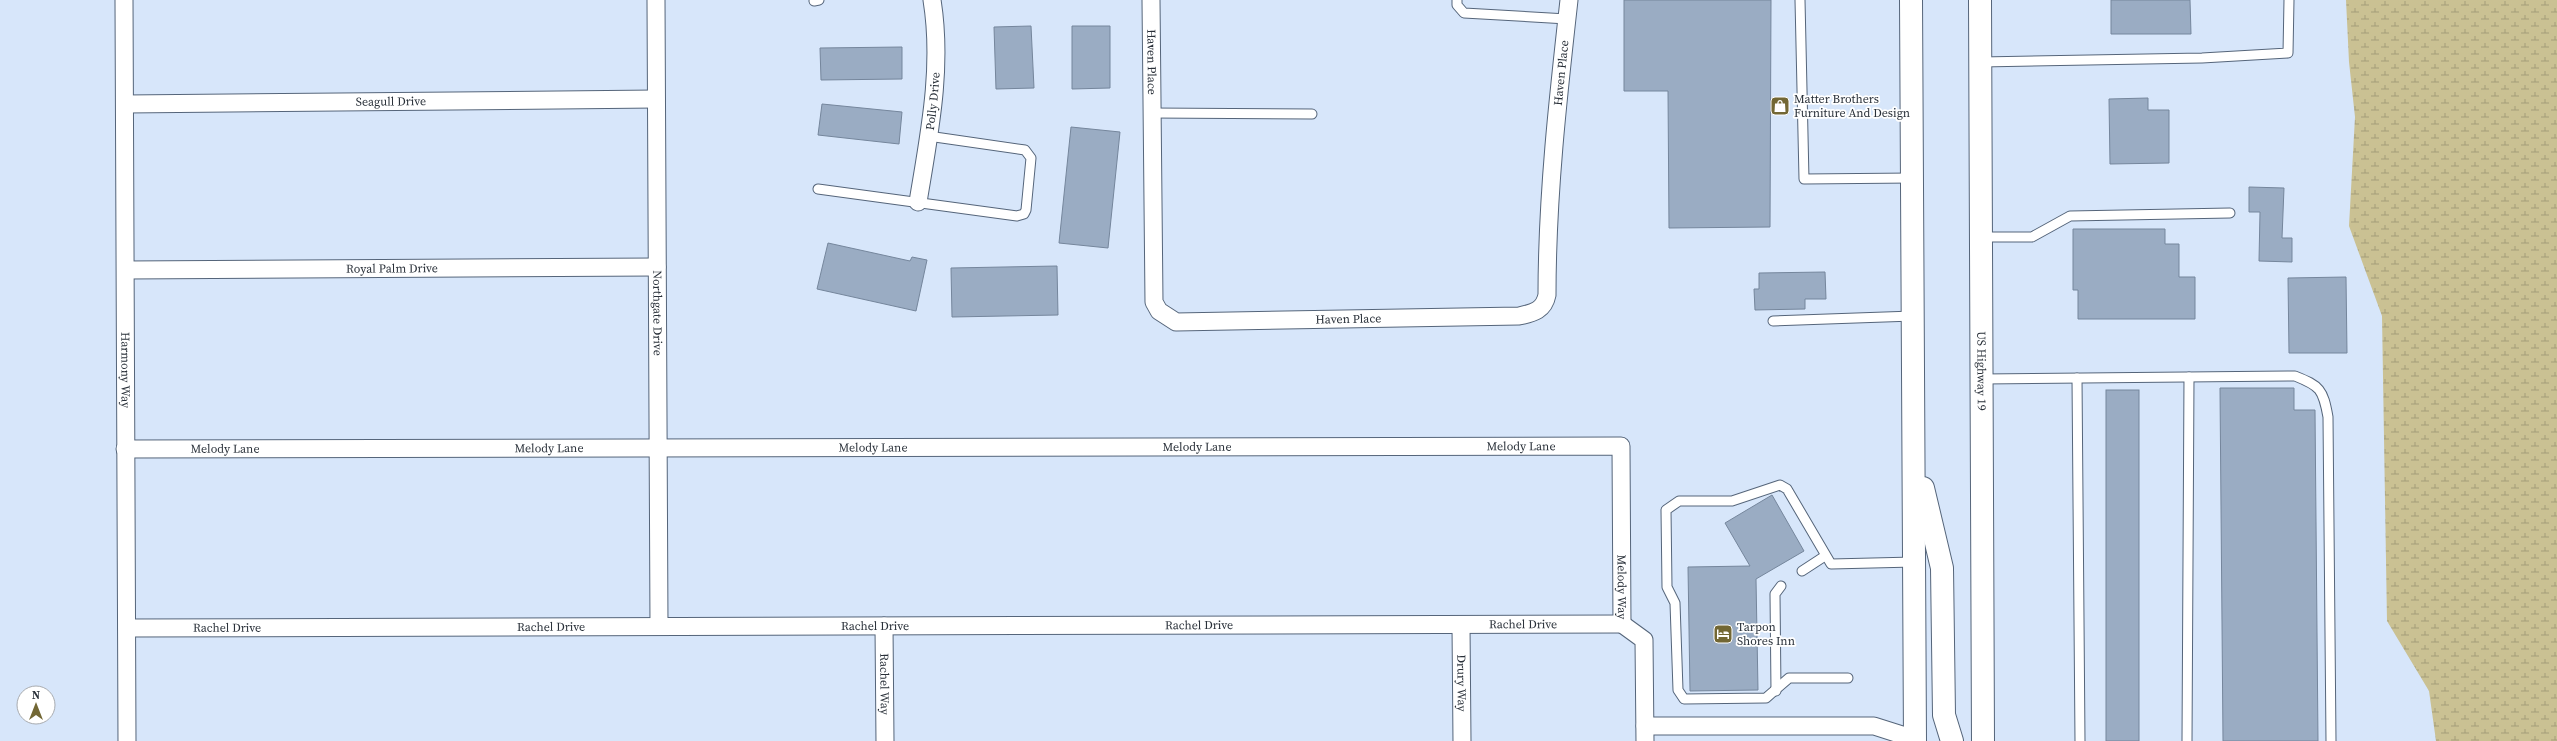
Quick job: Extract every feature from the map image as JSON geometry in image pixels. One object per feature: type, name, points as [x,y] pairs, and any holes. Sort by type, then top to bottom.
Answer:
[{"type":"highway","points":[[1911,0],[1913,178],[1914,741]]},
{"type":"highway","name":"US Highway 19","points":[[1980,0],[1984,379],[1984,741]]},
{"type":"highway","points":[[1914,450],[1942,568],[1944,715],[1952,741]]},
{"type":"street","name":"Harmony Way","points":[[124,0],[126,104],[125,449],[127,741]]},
{"type":"street","name":"Northgate Drive","points":[[656,0],[659,626]]},
{"type":"street","name":"Polly Drive","points":[[918,202],[937,74],[936,25],[932,0]]},
{"type":"street","name":"Haven Place","points":[[1151,0],[1154,302],[1159,311],[1176,322],[1520,316],[1532,314],[1545,304],[1547,295],[1547,228],[1569,0]]},
{"type":"street","name":"Seagull Drive","points":[[126,104],[656,99]]},
{"type":"street","name":"Royal Palm Drive","points":[[126,270],[657,267]]},
{"type":"street","name":"Melody Lane","points":[[125,449],[1621,446]]},
{"type":"street","name":"Melody Way","points":[[1621,446],[1622,624],[1644,640],[1645,733]]},
{"type":"street","name":"Rachel Drive","points":[[127,628],[1622,624]]},
{"type":"street","name":"Drury Way","points":[[1461,625],[1462,741]]},
{"type":"street","name":"Rachel Way","points":[[884,626],[885,741]]},
{"type":"street","points":[[1645,733],[1874,726],[1914,741]]},
{"type":"lane","points":[[1457,0],[1457,5],[1464,13],[1567,19]]},
{"type":"lane","points":[[1800,0],[1804,179],[1913,178]]},
{"type":"lane","points":[[1981,62],[2202,58],[2288,53],[2289,0]]},
{"type":"lane","points":[[1151,113],[1312,114]]},
{"type":"lane","points":[[818,189],[1016,216],[1026,210],[1031,158],[1025,150],[928,136]]},
{"type":"lane","points":[[1982,237],[2032,238],[2070,216],[2230,213]]},
{"type":"lane","points":[[1773,321],[1913,316]]},
{"type":"lane","points":[[1984,379],[2294,376],[2316,385],[2325,400],[2328,417],[2331,741]]},
{"type":"lane","points":[[2187,741],[2189,377]]},
{"type":"lane","points":[[2077,378],[2080,741]]},
{"type":"lane","points":[[1848,678],[1789,678],[1776,691],[1766,698],[1684,700],[1678,690],[1675,603],[1667,587],[1666,510],[1679,500],[1732,501],[1780,485],[1787,489],[1830,564],[1914,562]]},
{"type":"lane","points":[[1802,571],[1825,556]]},
{"type":"lane","points":[[1776,691],[1776,594],[1781,586]]},
{"type":"green space","points":[[2346,0],[2557,0],[2557,741],[2436,741],[2429,691],[2387,621],[2382,316],[2349,226],[2355,117],[2349,62]]},
{"type":"building","points":[[1624,0],[1771,0],[1770,227],[1669,228],[1668,91],[1624,91]]},
{"type":"building","points":[[2111,0],[2190,0],[2191,34],[2111,34]]},
{"type":"building","points":[[1031,26],[1034,88],[996,89],[994,27]]},
{"type":"building","points":[[1072,26],[1110,26],[1110,88],[1072,89]]},
{"type":"building","points":[[902,47],[902,79],[821,80],[820,48]]},
{"type":"building","points":[[2148,98],[2148,110],[2169,110],[2169,163],[2110,164],[2109,99]]},
{"type":"building","points":[[822,104],[902,112],[899,144],[818,135]]},
{"type":"building","points":[[1071,127],[1120,132],[1108,248],[1059,243]]},
{"type":"building","points":[[2249,187],[2284,188],[2282,238],[2292,238],[2292,262],[2259,261],[2260,212],[2249,212]]},
{"type":"building","points":[[2073,229],[2165,229],[2165,244],[2179,244],[2179,277],[2195,277],[2195,319],[2078,319],[2078,290],[2073,290]]},
{"type":"building","points":[[828,243],[910,261],[912,257],[927,260],[916,311],[817,289]]},
{"type":"building","points":[[1057,266],[1058,315],[952,317],[951,268]]},
{"type":"building","points":[[1825,272],[1826,299],[1805,299],[1805,309],[1755,310],[1754,289],[1759,289],[1759,273]]},
{"type":"building","points":[[2346,277],[2347,353],[2289,353],[2288,278]]},
{"type":"building","points":[[2220,388],[2294,388],[2294,410],[2315,410],[2318,741],[2223,741]]},
{"type":"building","points":[[2106,390],[2139,390],[2139,741],[2106,741]]},
{"type":"building","name":"Tarpon Shores Inn","points":[[1772,495],[1804,551],[1756,579],[1758,690],[1690,691],[1688,567],[1750,566],[1725,523]]},
{"type":"place","name":"Matter Brothers Furniture And Design","points":[[1780,106]]},
{"type":"place","name":"Tarpon Shores Inn","points":[[1723,634]]}]
